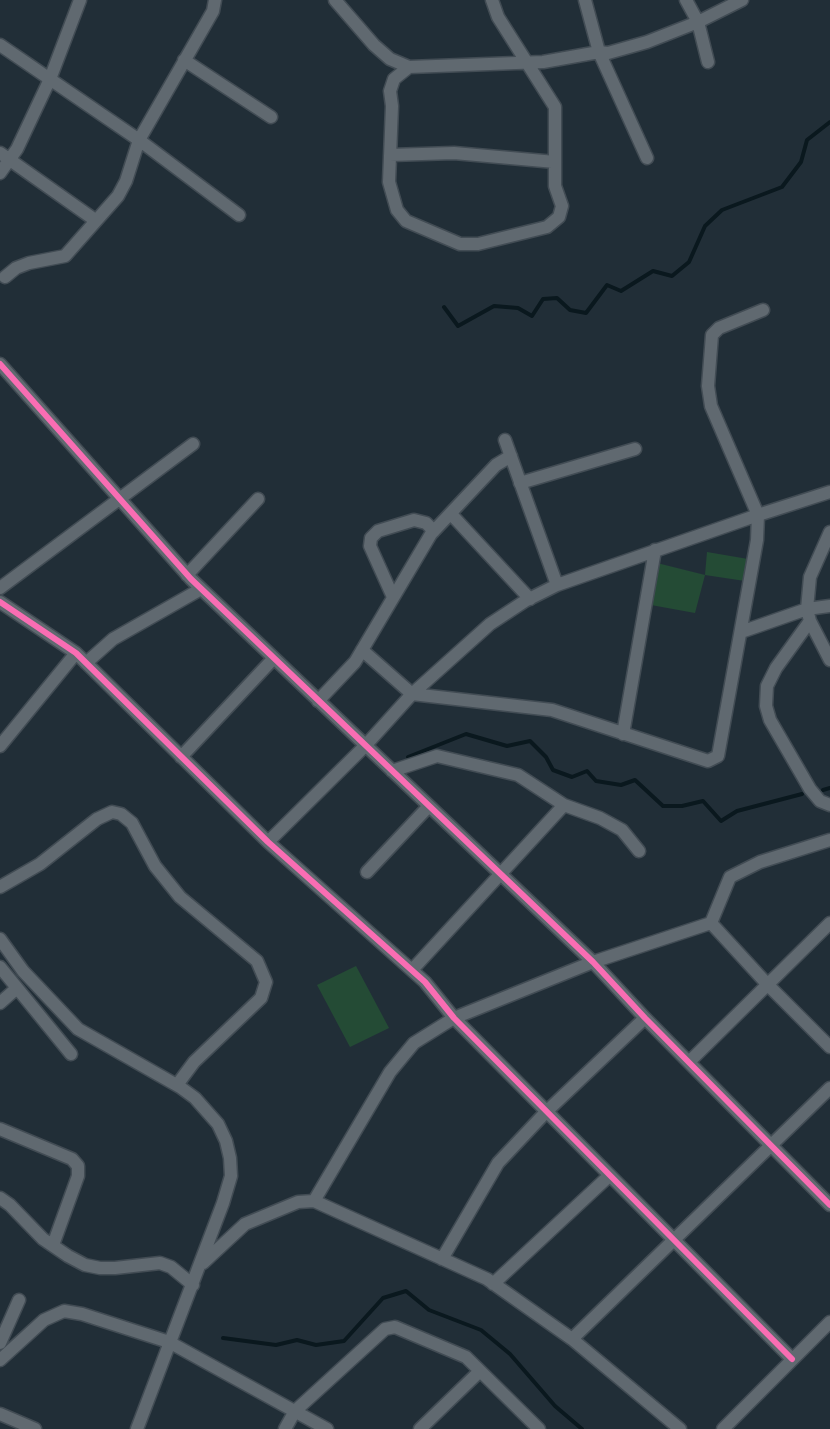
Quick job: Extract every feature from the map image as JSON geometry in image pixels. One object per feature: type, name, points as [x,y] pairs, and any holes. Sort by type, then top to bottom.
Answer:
[{"type":"street","points":[[0,173],[5,156],[17,149],[50,79],[80,0]]},
{"type":"street","points":[[5,277],[16,268],[29,263],[65,256],[76,246],[95,220],[118,196],[126,181],[139,140],[213,11],[216,0]]},
{"type":"street","points":[[335,0],[374,45],[390,59],[409,67],[560,60],[599,52],[608,53],[629,49],[698,22],[742,0]]},
{"type":"street","points":[[409,67],[394,79],[390,91],[392,106],[389,182],[397,210],[406,221],[460,244],[478,244],[547,227],[559,217],[562,206],[555,186],[554,107],[528,62],[498,17],[492,0]]},
{"type":"street","points":[[585,0],[599,52],[647,158]]},
{"type":"street","points":[[686,0],[698,22],[708,62]]},
{"type":"street","points":[[0,45],[139,140],[239,215]]},
{"type":"street","points":[[184,60],[271,117]]},
{"type":"street","points":[[390,155],[454,154],[555,162]]},
{"type":"street","points":[[5,156],[95,220]]},
{"type":"street","points":[[362,650],[412,694],[552,710],[708,761],[718,756],[757,540],[758,515],[711,406],[708,386],[712,335],[719,328],[763,310]]},
{"type":"street","points":[[0,364],[187,575],[593,962],[645,1018],[830,1205]]},
{"type":"street","points":[[505,440],[557,585]]},
{"type":"street","points":[[0,588],[193,444]]},
{"type":"street","points":[[520,483],[635,449]]},
{"type":"street","points":[[318,701],[354,662],[434,531],[496,465],[511,456]]},
{"type":"street","points":[[268,842],[365,746],[412,694],[490,624],[530,599],[557,585],[655,550],[830,492]]},
{"type":"street","points":[[187,575],[258,499]]},
{"type":"street","points":[[451,514],[530,599]]},
{"type":"street","points":[[393,597],[370,546],[371,538],[378,531],[414,520],[426,523],[434,531]]},
{"type":"street","points":[[830,532],[810,577],[809,615],[830,660]]},
{"type":"street","points":[[623,734],[655,550]]},
{"type":"street","points":[[86,663],[113,639],[201,589]]},
{"type":"street","points":[[0,602],[76,653],[268,842],[426,982],[454,1018],[792,1359]]},
{"type":"street","points":[[741,632],[809,615],[830,606]]},
{"type":"street","points":[[809,615],[767,686],[766,706],[770,720],[810,789],[820,801],[830,805]]},
{"type":"street","points":[[0,746],[76,653]]},
{"type":"street","points":[[182,757],[274,658]]},
{"type":"street","points":[[392,771],[437,756],[518,775],[564,806],[600,818],[622,830],[639,851]]},
{"type":"street","points":[[367,872],[429,806]]},
{"type":"street","points":[[412,970],[564,806]]},
{"type":"street","points":[[0,888],[40,864],[97,819],[112,812],[121,814],[132,823],[155,866],[180,897],[257,961],[266,982],[261,998],[194,1062],[177,1085]]},
{"type":"street","points":[[314,1202],[390,1072],[414,1043],[454,1018],[593,962],[711,923],[730,877],[760,862],[830,840]]},
{"type":"street","points":[[688,1062],[830,922]]},
{"type":"street","points":[[711,923],[768,985],[830,1047]]},
{"type":"street","points":[[0,939],[23,971],[78,1029],[177,1085],[207,1109],[226,1141],[230,1158],[228,1185],[201,1265],[169,1342],[137,1429]]},
{"type":"street","points":[[0,966],[71,1054]]},
{"type":"street","points":[[0,1003],[17,988]]},
{"type":"street","points":[[442,1259],[498,1163],[546,1112],[645,1018]]},
{"type":"street","points":[[572,1339],[830,1088]]},
{"type":"street","points":[[0,1129],[72,1158],[78,1166],[78,1176],[53,1245]]},
{"type":"street","points":[[493,1284],[609,1176]]},
{"type":"street","points":[[0,1198],[53,1245],[77,1260],[100,1268],[160,1263],[171,1268],[193,1285]]},
{"type":"street","points":[[201,1265],[245,1224],[298,1202],[314,1202],[493,1284],[572,1339],[680,1429]]},
{"type":"street","points":[[0,1343],[19,1300]]},
{"type":"street","points":[[0,1360],[44,1320],[64,1311],[82,1314],[169,1342],[327,1429]]},
{"type":"street","points":[[723,1429],[830,1322]]},
{"type":"street","points":[[285,1429],[295,1411],[385,1329],[395,1327],[466,1357],[539,1429]]},
{"type":"street","points":[[420,1429],[480,1371]]},
{"type":"street","points":[[0,1414],[35,1429]]},
{"type":"green space","points":[[707,552],[748,559],[745,581],[705,575]]},
{"type":"green space","points":[[657,563],[705,575],[695,613],[651,605]]},
{"type":"green space","points":[[356,966],[389,1028],[350,1047],[317,985]]},
{"type":"waterway","points":[[444,307],[458,326],[494,306],[518,308],[532,316],[543,299],[557,298],[570,310],[586,313],[607,285],[621,291],[653,271],[672,276],[689,262],[705,226],[722,210],[782,187],[801,162],[807,140],[830,122]]},
{"type":"waterway","points":[[408,757],[466,734],[507,746],[530,741],[546,757],[553,770],[572,777],[587,771],[596,781],[621,785],[635,780],[663,806],[682,806],[703,801],[721,821],[737,811],[802,794]]},
{"type":"waterway","points":[[823,790],[830,788]]},
{"type":"waterway","points":[[223,1338],[276,1345],[297,1340],[316,1345],[344,1341],[383,1298],[406,1291],[429,1310],[481,1330],[510,1354],[555,1406],[582,1429]]},
{"type":"cycle path","points":[[0,364],[191,579],[593,962],[645,1018],[830,1205]]},
{"type":"cycle path","points":[[0,602],[76,653],[268,842],[425,982],[454,1018],[792,1359]]}]
